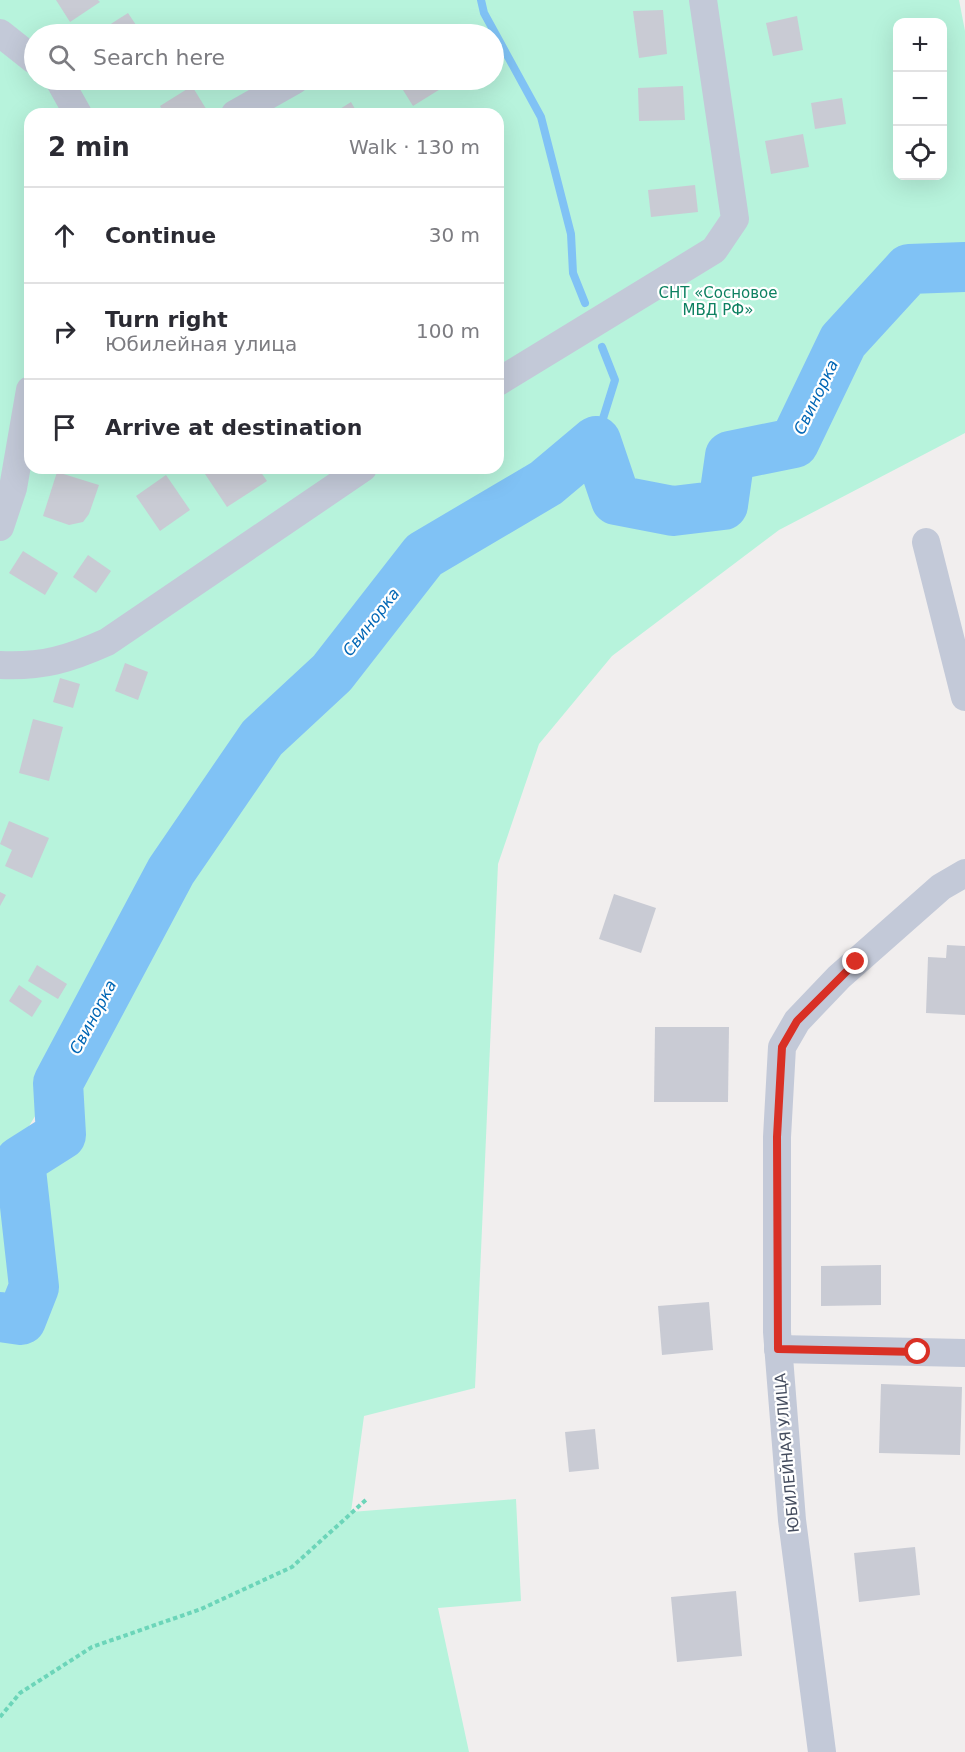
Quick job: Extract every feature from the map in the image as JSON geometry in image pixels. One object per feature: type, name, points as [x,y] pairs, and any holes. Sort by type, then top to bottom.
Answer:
[{"type":"street","points":[[504,378],[685,270],[714,250],[735,219],[703,0]]},
{"type":"street","points":[[0,33],[24,52]]},
{"type":"street","points":[[65,90],[75,108]]},
{"type":"street","points":[[246,108],[277,90]]},
{"type":"street","points":[[0,527],[13,488],[24,425]]},
{"type":"street","points":[[0,665],[39,666],[70,659],[108,642],[354,474]]},
{"type":"street","points":[[926,542],[965,697]]},
{"type":"street","name":"ЮБИЛЕЙНАЯ УЛИЦА","points":[[822,1752],[792,1520],[778,1349],[777,1137],[782,1047],[793,1026],[839,977],[942,887],[965,873]]},
{"type":"street","points":[[778,1349],[965,1353]]},
{"type":"path","points":[[0,1718],[20,1693],[92,1647],[201,1609],[292,1567],[368,1498]]},
{"type":"green space","name":"СНТ «Сосновое МВД РФ»","points":[[0,0],[959,0],[965,31],[965,433],[779,530],[612,656],[539,744],[498,864],[475,1388],[364,1416],[351,1512],[516,1499],[521,1601],[438,1608],[469,1752],[0,1752],[0,1190],[105,1023],[129,961],[0,1174]]},
{"type":"building","points":[[56,0],[98,0],[100,2],[70,22]]},
{"type":"building","points":[[663,10],[667,54],[639,58],[633,11]]},
{"type":"building","points":[[128,13],[135,24],[111,24]]},
{"type":"building","points":[[797,16],[803,50],[773,56],[766,23]]},
{"type":"building","points":[[683,86],[685,120],[639,121],[638,88]]},
{"type":"building","points":[[186,90],[194,90],[206,108],[161,108],[160,106]]},
{"type":"building","points":[[403,90],[439,90],[413,106]]},
{"type":"building","points":[[842,98],[846,124],[815,129],[811,103]]},
{"type":"building","points":[[351,102],[354,108],[342,108]]},
{"type":"building","points":[[803,134],[809,167],[771,174],[765,141]]},
{"type":"building","points":[[695,185],[698,212],[651,217],[648,190]]},
{"type":"building","points":[[56,474],[99,485],[89,514],[83,522],[69,525],[43,516]]},
{"type":"building","points":[[205,474],[262,474],[267,481],[227,507]]},
{"type":"building","points":[[166,475],[190,510],[160,531],[136,496]]},
{"type":"building","points":[[23,551],[58,573],[45,595],[9,573]]},
{"type":"building","points":[[88,555],[111,571],[96,593],[73,577]]},
{"type":"building","points":[[125,663],[148,672],[138,700],[115,691]]},
{"type":"building","points":[[60,678],[80,684],[73,708],[53,702]]},
{"type":"building","points":[[33,719],[63,727],[49,781],[19,773]]},
{"type":"building","points":[[9,821],[49,838],[32,878],[5,866],[12,850],[0,844]]},
{"type":"building","points":[[0,892],[6,895],[0,906]]},
{"type":"building","points":[[614,894],[656,908],[641,953],[599,939]]},
{"type":"building","points":[[947,945],[965,946],[965,1015],[926,1013],[928,957],[946,958]]},
{"type":"building","points":[[37,965],[67,984],[58,999],[28,981]]},
{"type":"building","points":[[19,985],[42,1001],[32,1017],[9,1001]]},
{"type":"building","points":[[655,1027],[729,1027],[728,1102],[654,1102]]},
{"type":"building","points":[[881,1265],[881,1305],[821,1306],[821,1266]]},
{"type":"building","points":[[709,1302],[713,1350],[662,1355],[658,1306]]},
{"type":"building","points":[[881,1384],[962,1387],[960,1455],[879,1453]]},
{"type":"building","points":[[595,1429],[599,1469],[569,1472],[565,1432]]},
{"type":"building","points":[[915,1547],[920,1595],[859,1602],[854,1553]]},
{"type":"building","points":[[736,1591],[742,1656],[677,1662],[671,1597]]},
{"type":"waterway","points":[[481,0],[490,24]]},
{"type":"waterway","points":[[504,49],[541,117],[571,234],[573,273],[585,303]]},
{"type":"waterway","name":"Свинорка","points":[[0,1317],[21,1320],[34,1287],[20,1161],[61,1135],[58,1083],[171,871],[262,738],[332,673],[424,555],[546,483],[596,441],[616,500],[673,511],[723,505],[730,456],[794,443],[843,341],[909,269],[965,267]]},
{"type":"waterway","points":[[596,441],[615,380],[602,347]]},
{"type":"route","points":[[856,962],[797,1021],[789,1031],[782,1047],[777,1137],[778,1349],[918,1352]]}]
